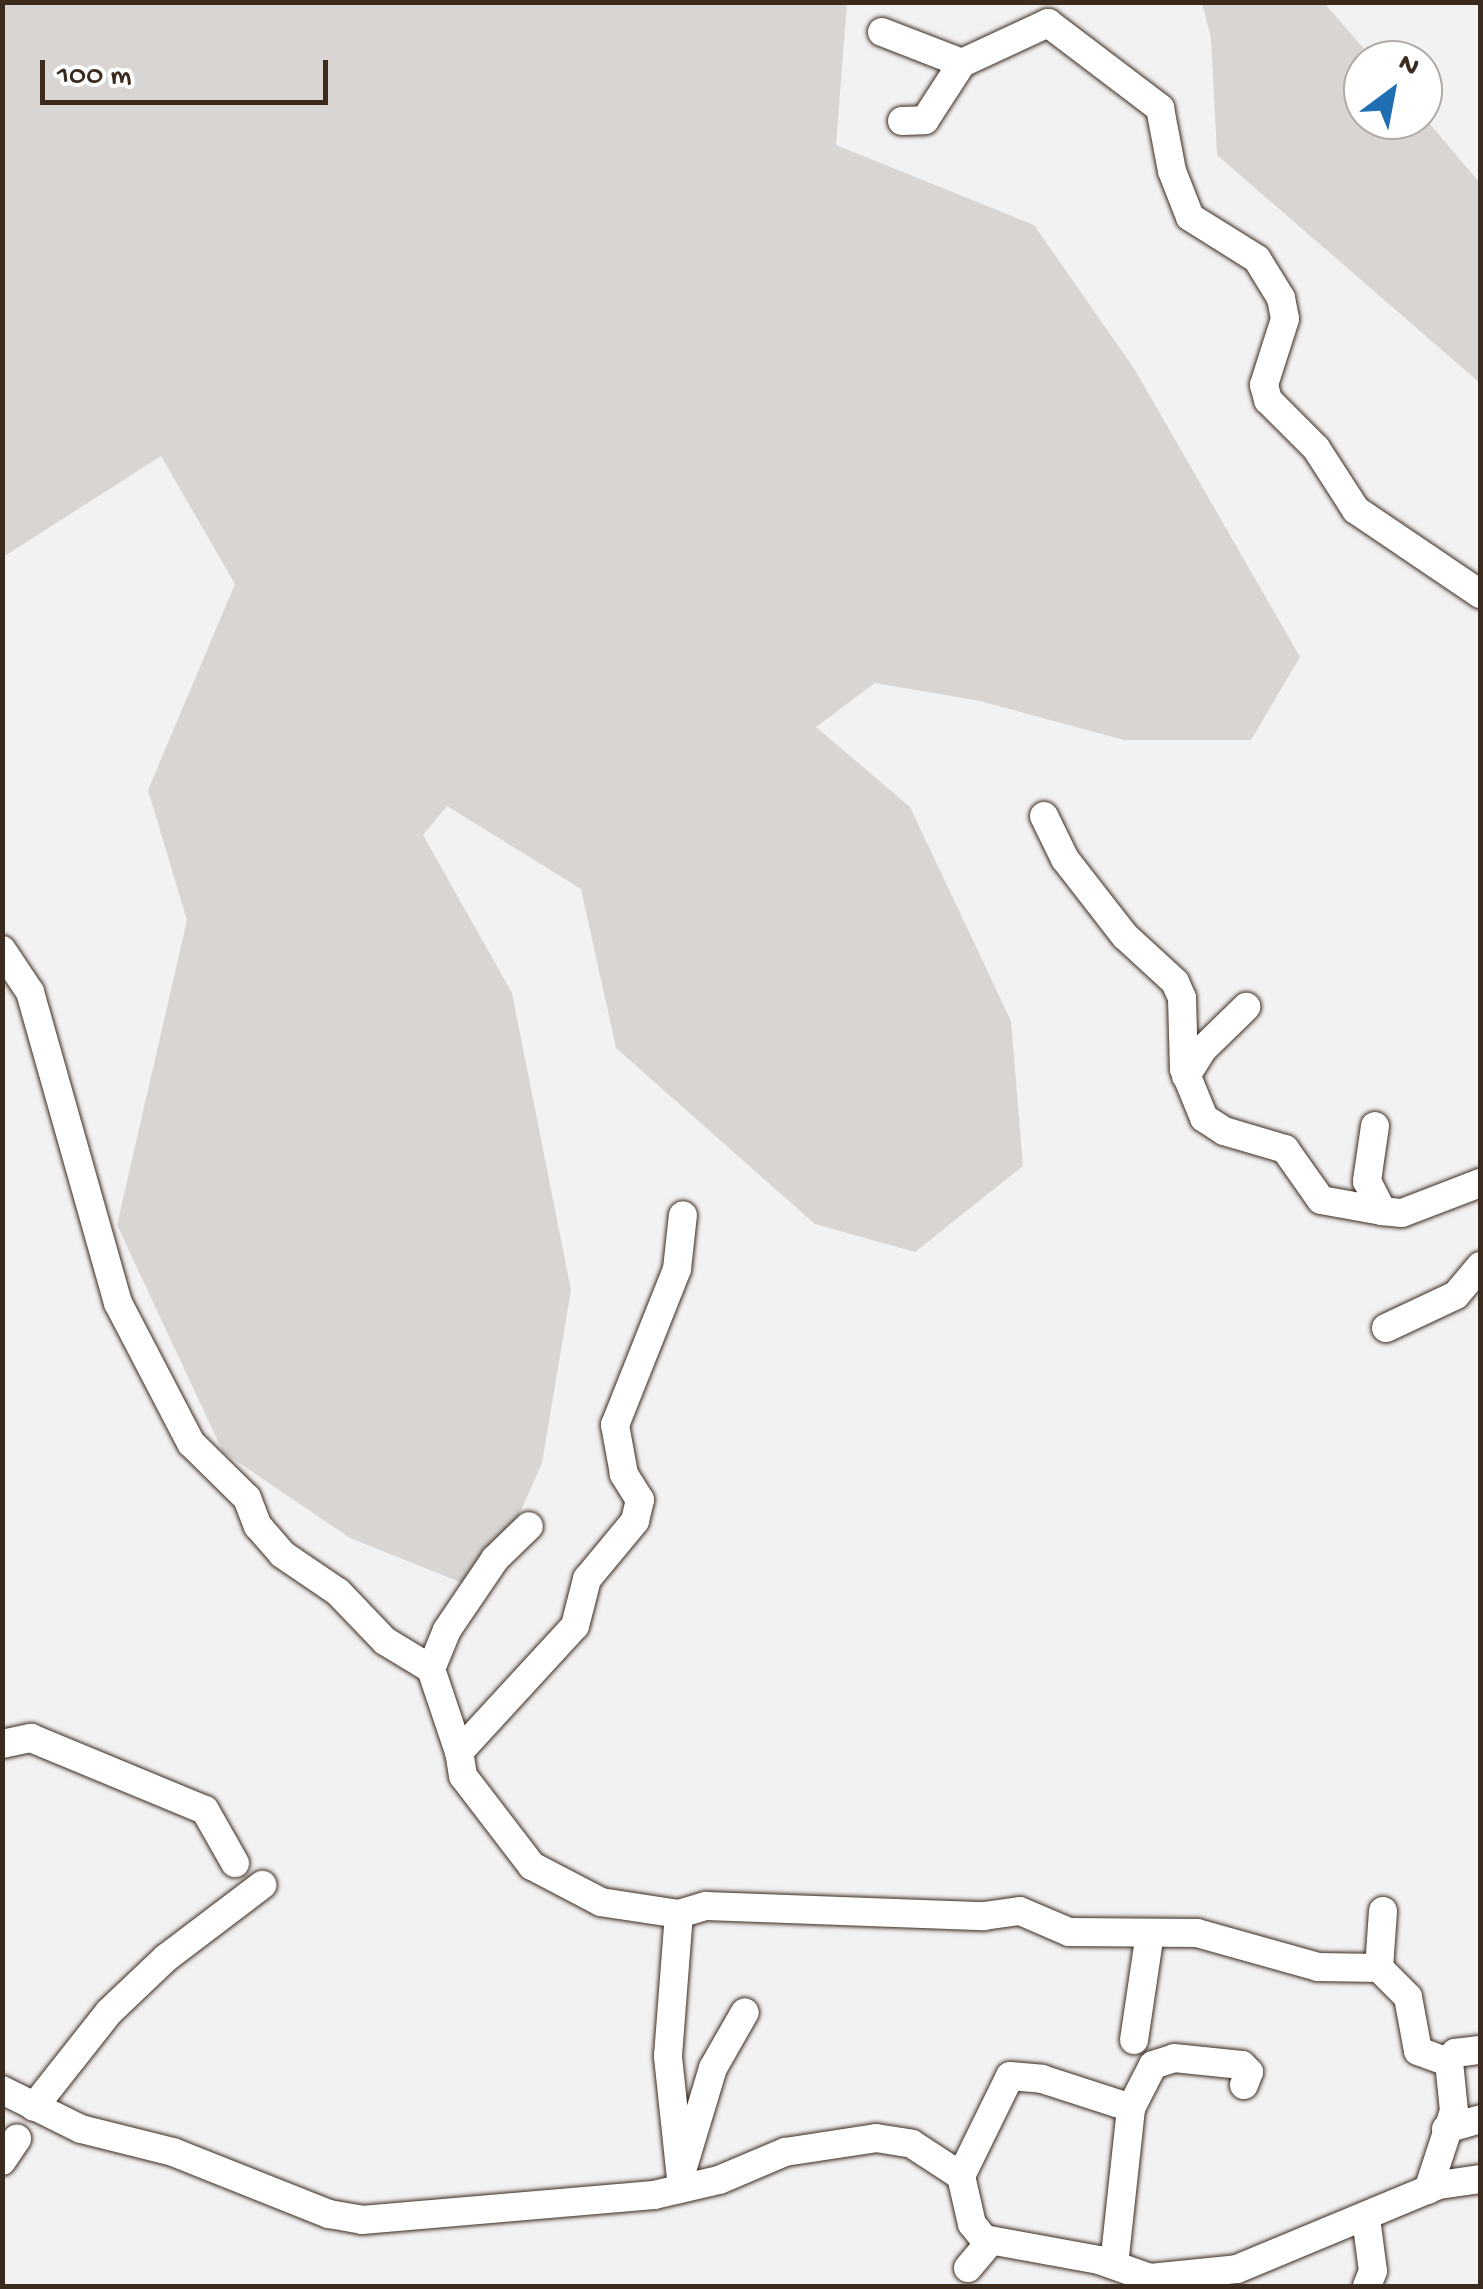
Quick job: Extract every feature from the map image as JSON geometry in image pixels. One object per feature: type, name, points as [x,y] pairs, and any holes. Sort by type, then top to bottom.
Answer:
[{"type":"street","points":[[902,120],[925,120],[962,64],[1048,23],[1160,108],[1172,171],[1190,216],[1257,259],[1280,298],[1285,319],[1264,385],[1268,400],[1316,448],[1356,510],[1480,594]]},
{"type":"street","points":[[882,32],[962,64]]},
{"type":"street","points":[[1044,816],[1066,859],[1125,936],[1175,982],[1186,1076],[1204,1118],[1224,1132],[1285,1149],[1312,1195],[1402,1213],[1480,1184]]},
{"type":"street","points":[[2,950],[30,992],[118,1303],[191,1443],[247,1498],[258,1526],[282,1554],[338,1592],[355,1617],[385,1642],[431,1669],[459,1752],[463,1776],[532,1866],[601,1902],[679,1914],[706,1906],[984,1916],[1020,1911],[1069,1932],[1225,1938],[1318,1967],[1378,1968],[1408,1997],[1418,2051],[1448,2062]]},
{"type":"street","points":[[1186,1076],[1202,1050],[1246,1006]]},
{"type":"street","points":[[1375,1126],[1367,1181],[1382,1210]]},
{"type":"street","points":[[459,1752],[575,1626],[587,1578],[635,1521],[640,1500],[624,1474],[615,1424],[677,1269],[683,1215]]},
{"type":"street","points":[[1386,1328],[1456,1295],[1480,1266]]},
{"type":"street","points":[[431,1669],[447,1630],[495,1558],[529,1526]]},
{"type":"street","points":[[2,1744],[31,1738],[205,1810],[236,1863]]},
{"type":"street","points":[[34,2107],[109,2012],[166,1958],[262,1885]]},
{"type":"street","points":[[1378,1968],[1382,1910]]},
{"type":"street","points":[[679,1914],[668,2056],[681,2182]]},
{"type":"street","points":[[1134,2040],[1150,1933]]},
{"type":"street","points":[[681,2182],[713,2068],[745,2012]]},
{"type":"street","points":[[1428,2190],[1454,2111],[1448,2062],[1455,2053],[1480,2050]]},
{"type":"street","points":[[1114,2266],[1132,2108],[1153,2065],[1174,2058],[1242,2065],[1249,2072],[1244,2085]]},
{"type":"street","points":[[1132,2108],[1042,2079],[1010,2076],[961,2176],[972,2224],[991,2241],[1114,2266],[1150,2278],[1237,2269],[1428,2190],[1480,2178]]},
{"type":"street","points":[[2,2090],[81,2128],[172,2152],[329,2214],[362,2220],[681,2182],[785,2152],[876,2138],[912,2144],[961,2176]]},
{"type":"street","points":[[1446,2129],[1480,2118]]},
{"type":"street","points":[[1366,2218],[1373,2271],[1366,2286]]},
{"type":"street","points":[[968,2268],[991,2241]]},
{"type":"shaded area","points":[[3,3],[847,3],[836,145],[1034,225],[1135,370],[1300,657],[1251,740],[1124,740],[980,701],[875,683],[816,727],[910,807],[1011,1021],[1023,1166],[915,1252],[815,1224],[616,1048],[581,889],[447,806],[423,835],[512,993],[571,1290],[542,1463],[485,1592],[350,1538],[223,1452],[117,1225],[187,920],[148,790],[235,584],[161,456],[3,557]]},
{"type":"shaded area","points":[[1202,3],[1324,3],[1356,40],[1343,40],[1343,140],[1443,140],[1480,183],[1480,383],[1217,155],[1211,38]]}]
